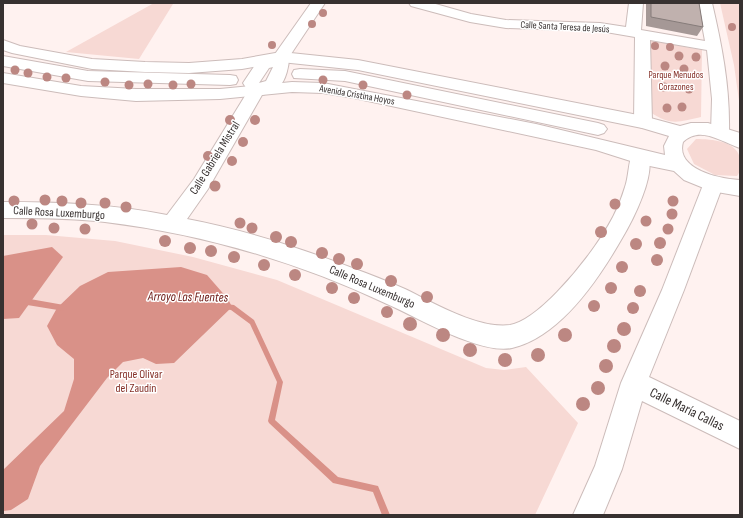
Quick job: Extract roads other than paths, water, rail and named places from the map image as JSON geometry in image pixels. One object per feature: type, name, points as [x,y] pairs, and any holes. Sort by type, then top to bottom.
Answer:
[{"type":"street","points":[[256,91],[273,84],[281,66],[281,58],[294,36],[318,3]]},
{"type":"street","name":"Calle Santa Teresa de Jesús","points":[[416,3],[470,18],[506,24],[600,27],[715,47]]},
{"type":"street","points":[[636,3],[643,122]]},
{"type":"street","points":[[705,3],[715,47],[722,107],[720,132]]},
{"type":"street","points":[[3,45],[17,50],[92,64],[145,67],[189,68],[242,64],[281,58],[358,65],[643,122],[681,133],[702,128],[720,132],[740,141]]},
{"type":"street","points":[[3,61],[88,76],[230,80]]},
{"type":"street","points":[[300,74],[345,76],[598,129]]},
{"type":"street","name":"Avenida Cristina Hoyos","points":[[3,78],[81,91],[136,95],[220,94],[292,88],[323,88],[544,131],[597,144],[640,157],[682,166]]},
{"type":"street","name":"Calle Gabriela Mistral","points":[[172,224],[201,184],[256,91]]},
{"type":"street","points":[[681,133],[674,141],[673,152],[682,166],[700,179],[713,184],[725,188],[740,188]]},
{"type":"street","name":"Calle Rosa Luxemburgo","points":[[3,210],[83,212],[141,218],[229,236],[346,274],[446,320],[486,335],[511,337],[535,326],[572,294],[612,240],[636,187],[640,157]]},
{"type":"street","points":[[588,515],[608,469],[634,383],[674,290],[713,184]]},
{"type":"street","name":"Calle María Callas","points":[[634,383],[740,435]]},
{"type":"water","points":[[52,247],[63,257],[19,318],[3,319],[3,256]]},
{"type":"water","points":[[181,267],[207,275],[228,299],[232,307],[174,363],[156,364],[143,358],[123,362],[107,378],[40,466],[28,499],[11,510],[3,511],[3,470],[64,411],[74,379],[74,359],[57,345],[47,326],[57,308],[80,286],[108,272]]},
{"type":"waterway","name":"Arroyo Las Fuentes","points":[[23,302],[64,308]]},
{"type":"waterway","name":"Arroyo Las Fuentes","points":[[226,307],[232,307],[252,322],[280,382],[271,421],[336,480],[375,489],[386,515]]},
{"type":"park label","name":"Parque Menudos Corazones","points":[[676,80]]},
{"type":"park label","name":"Parque Olivar del Zaudín","points":[[136,381]]}]
